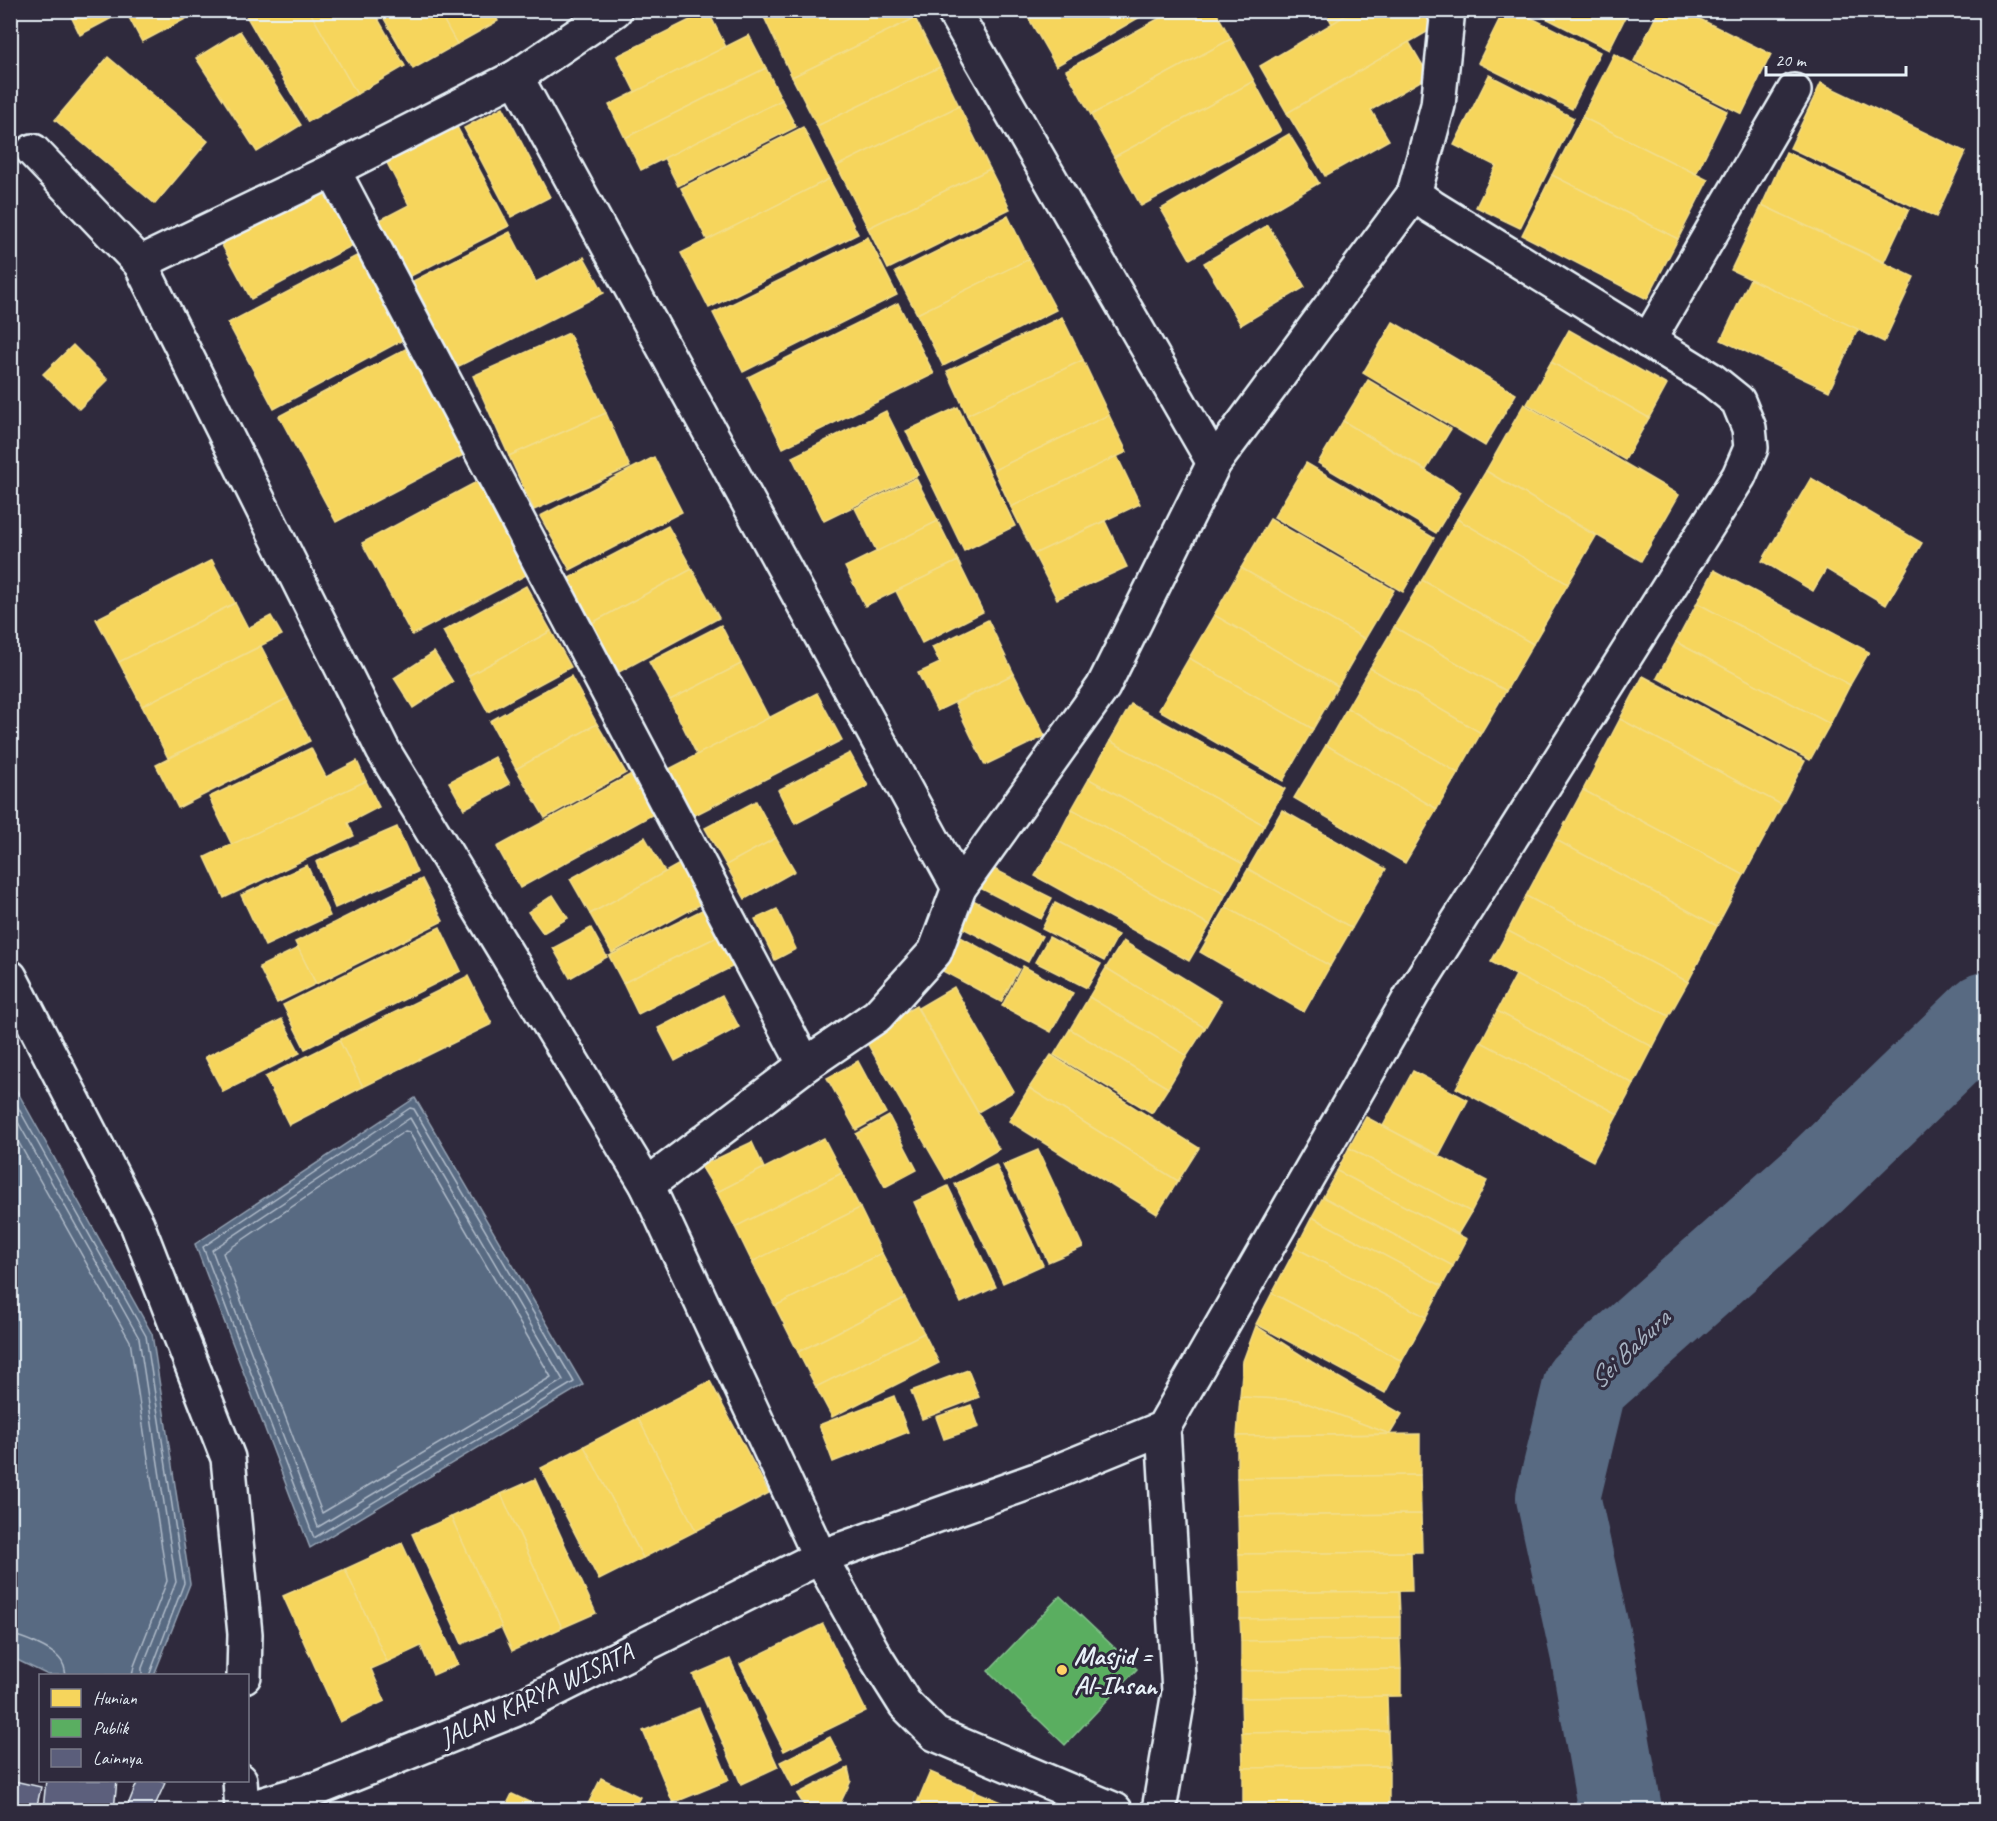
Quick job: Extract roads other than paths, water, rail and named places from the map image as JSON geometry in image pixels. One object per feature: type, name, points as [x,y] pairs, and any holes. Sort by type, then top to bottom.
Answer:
[{"type":"street","points":[[140,263],[333,170],[516,77],[615,10]]},
{"type":"street","points":[[953,10],[1214,463]]},
{"type":"street","points":[[647,1185],[805,1065],[877,1016],[935,952],[959,888],[1103,687],[1214,463],[1414,194],[1438,105],[1447,19],[1444,10]]},
{"type":"street","points":[[516,77],[959,888]]},
{"type":"street","points":[[1648,341],[1794,91]]},
{"type":"street","points":[[33,151],[140,263],[383,750],[647,1185],[820,1557],[904,1704],[935,1734],[1115,1810]]},
{"type":"street","points":[[333,170],[805,1065]]},
{"type":"street","points":[[1160,1810],[1179,1692],[1163,1428],[1413,993],[1743,467],[1751,448],[1749,428],[1738,401],[1712,380],[1414,194]]},
{"type":"street","points":[[10,977],[137,1224],[228,1458],[245,1634],[244,1674]]},
{"type":"street","name":"JALAN KARYA WISATA","points":[[243,1810],[326,1799],[514,1710],[820,1557],[1036,1480],[1163,1428]]},
{"type":"street","points":[[240,1782],[243,1810]]},
{"type":"water","points":[[11,1080],[152,1334],[190,1584],[154,1674],[46,1674],[11,1657]]},
{"type":"water","points":[[415,1098],[583,1385],[310,1548],[195,1244]]},
{"type":"waterway","name":"Sei Babura","points":[[1620,1810],[1592,1652],[1558,1497],[1585,1385],[1813,1181],[1986,1014]]},
{"type":"place","name":"Masjid = Al-Ihsan","points":[[1062,1670]]}]
